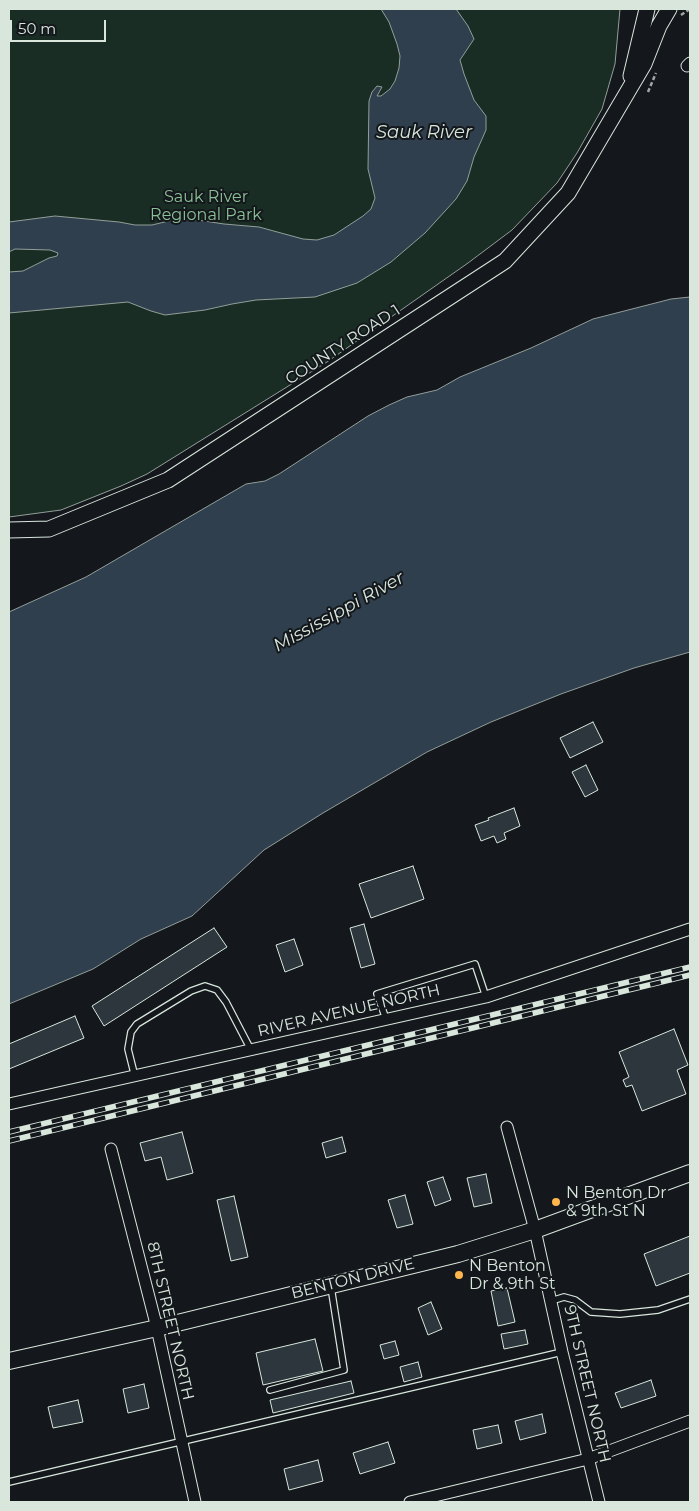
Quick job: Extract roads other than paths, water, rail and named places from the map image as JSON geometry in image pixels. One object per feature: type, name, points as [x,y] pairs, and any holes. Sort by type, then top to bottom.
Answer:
[{"type":"main road","name":"BENTON DRIVE","points":[[9,1361],[156,1328],[458,1254],[535,1230],[690,1173]]},
{"type":"street","name":"COUNTY ROAD 1","points":[[626,94],[647,9]]},
{"type":"street","name":"COUNTY ROAD 1","points":[[9,530],[49,528],[168,480],[505,261],[568,193],[644,64],[659,26],[669,9]]},
{"type":"street","name":"RIVER AVENUE NORTH","points":[[9,1104],[486,996],[690,929]]},
{"type":"street","name":"9TH STREET NORTH","points":[[507,1127],[535,1230],[562,1352],[599,1502]]},
{"type":"street","name":"8TH STREET NORTH","points":[[111,1149],[156,1328],[195,1502]]},
{"type":"street","points":[[414,1502],[588,1459],[690,1421]]},
{"type":"lane","points":[[386,1019],[378,994],[475,964],[486,996]]},
{"type":"lane","points":[[135,1077],[128,1049],[131,1032],[137,1024],[191,991],[205,986],[217,990],[226,1002],[251,1050]]},
{"type":"lane","points":[[270,1390],[344,1370],[330,1285]]},
{"type":"lane","points":[[551,1301],[564,1297],[575,1300],[591,1312],[620,1314],[658,1310],[690,1299]]},
{"type":"lane","points":[[9,1482],[562,1352]]},
{"type":"water","name":"Sauk River","points":[[381,9],[456,9],[468,26],[474,39],[460,60],[474,100],[486,116],[486,130],[474,157],[467,181],[456,199],[425,233],[391,262],[357,283],[315,297],[256,300],[205,310],[165,315],[128,302],[9,313],[9,272],[23,271],[57,256],[58,253],[50,250],[15,249],[9,252],[9,222],[55,216],[135,225],[152,225],[177,219],[191,219],[259,227],[303,239],[317,240],[334,235],[363,216],[371,209],[375,198],[368,169],[369,101],[372,92],[377,86],[382,87],[377,96],[381,96],[390,89],[399,68],[400,56],[397,44],[389,22]]},
{"type":"water","name":"Mississippi River","points":[[690,297],[690,652],[634,668],[561,694],[491,722],[427,752],[264,850],[192,916],[141,939],[93,969],[9,1004],[9,612],[86,577],[246,484],[265,481],[279,474],[368,416],[389,405],[407,397],[437,390],[460,377],[531,348],[593,319],[671,299]]},
{"type":"railway","points":[[9,1132],[690,967]]},
{"type":"railway","points":[[9,1141],[690,975]]},
{"type":"place","name":"N Benton Dr & 9th St N","points":[[556,1202]]},
{"type":"place","name":"N Benton Dr & 9th St","points":[[459,1275]]},
{"type":"park label","name":"Sauk River Regional Park","points":[[206,206]]}]
